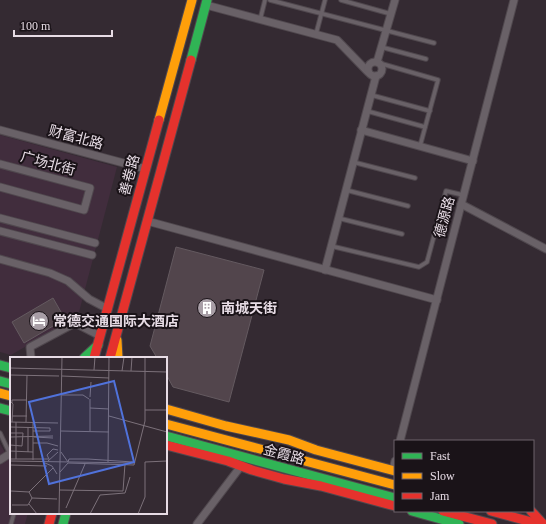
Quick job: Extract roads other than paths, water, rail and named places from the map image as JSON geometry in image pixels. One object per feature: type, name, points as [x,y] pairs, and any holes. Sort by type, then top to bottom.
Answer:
[{"type":"main road","name":"善卷路","points":[[94,357],[192,0]]},
{"type":"main road","points":[[110,357],[206,3]]},
{"type":"main road","points":[[116,336],[118,357]]},
{"type":"main road","points":[[85,357],[99,340]]},
{"type":"main road","points":[[0,365],[10,368]]},
{"type":"main road","points":[[0,381],[10,384]]},
{"type":"main road","points":[[0,408],[10,411]]},
{"type":"main road","points":[[167,409],[226,426],[289,440],[316,450],[394,467],[392,484]]},
{"type":"main road","name":"金霞路","points":[[167,424],[392,484]]},
{"type":"main road","points":[[223,439],[226,426]]},
{"type":"main road","name":"金霞路","points":[[167,436],[219,455],[244,462],[381,498],[394,498]]},
{"type":"main road","points":[[167,445],[219,455]]},
{"type":"main road","points":[[381,498],[394,505]]},
{"type":"main road","points":[[416,512],[460,524]]},
{"type":"main road","points":[[447,512],[487,523]]},
{"type":"main road","points":[[495,512],[539,524]]},
{"type":"main road","points":[[532,512],[545,524]]},
{"type":"main road","points":[[50,524],[52,514]]},
{"type":"main road","points":[[63,524],[66,514]]},
{"type":"street","points":[[378,63],[395,0]]},
{"type":"street","name":"德源路","points":[[400,440],[514,0]]},
{"type":"street","points":[[206,3],[260,20],[337,40],[371,75],[376,76]]},
{"type":"street","points":[[325,270],[366,111],[376,76],[381,72],[382,67],[378,63],[370,63],[368,72]]},
{"type":"street","name":"财富北路","points":[[0,130],[146,169]]},
{"type":"street","points":[[361,130],[473,161]]},
{"type":"street","name":"广场北街","points":[[0,164],[90,188],[84,210],[0,187]]},
{"type":"street","points":[[461,204],[546,249]]},
{"type":"street","points":[[0,218],[95,243]]},
{"type":"street","points":[[147,221],[436,300]]},
{"type":"street","points":[[0,231],[92,255]]},
{"type":"street","points":[[0,259],[50,273],[68,281],[89,299],[108,309]]},
{"type":"street","points":[[31,357],[30,347],[75,323],[99,340]]},
{"type":"street","points":[[0,460],[10,455]]},
{"type":"street","points":[[197,524],[244,462]]},
{"type":"lane","points":[[260,20],[265,0]]},
{"type":"lane","points":[[270,0],[434,43]]},
{"type":"lane","points":[[316,35],[324,0]]},
{"type":"lane","points":[[341,0],[391,14]]},
{"type":"lane","points":[[382,47],[426,59]]},
{"type":"lane","points":[[378,63],[438,80],[420,146]]},
{"type":"lane","points":[[371,95],[430,111]]},
{"type":"lane","points":[[366,111],[425,127]]},
{"type":"lane","points":[[353,162],[415,178]]},
{"type":"lane","points":[[346,190],[408,206]]},
{"type":"lane","points":[[331,246],[418,267],[428,262],[446,190],[464,195]]},
{"type":"lane","points":[[338,218],[402,234]]},
{"type":"lane","points":[[0,433],[10,452]]},
{"type":"lane","points":[[11,524],[14,514]]},
{"type":"place","name":"南城天街","points":[[207,308]]},
{"type":"place","name":"常德交通国际大酒店","points":[[39,321]]}]
